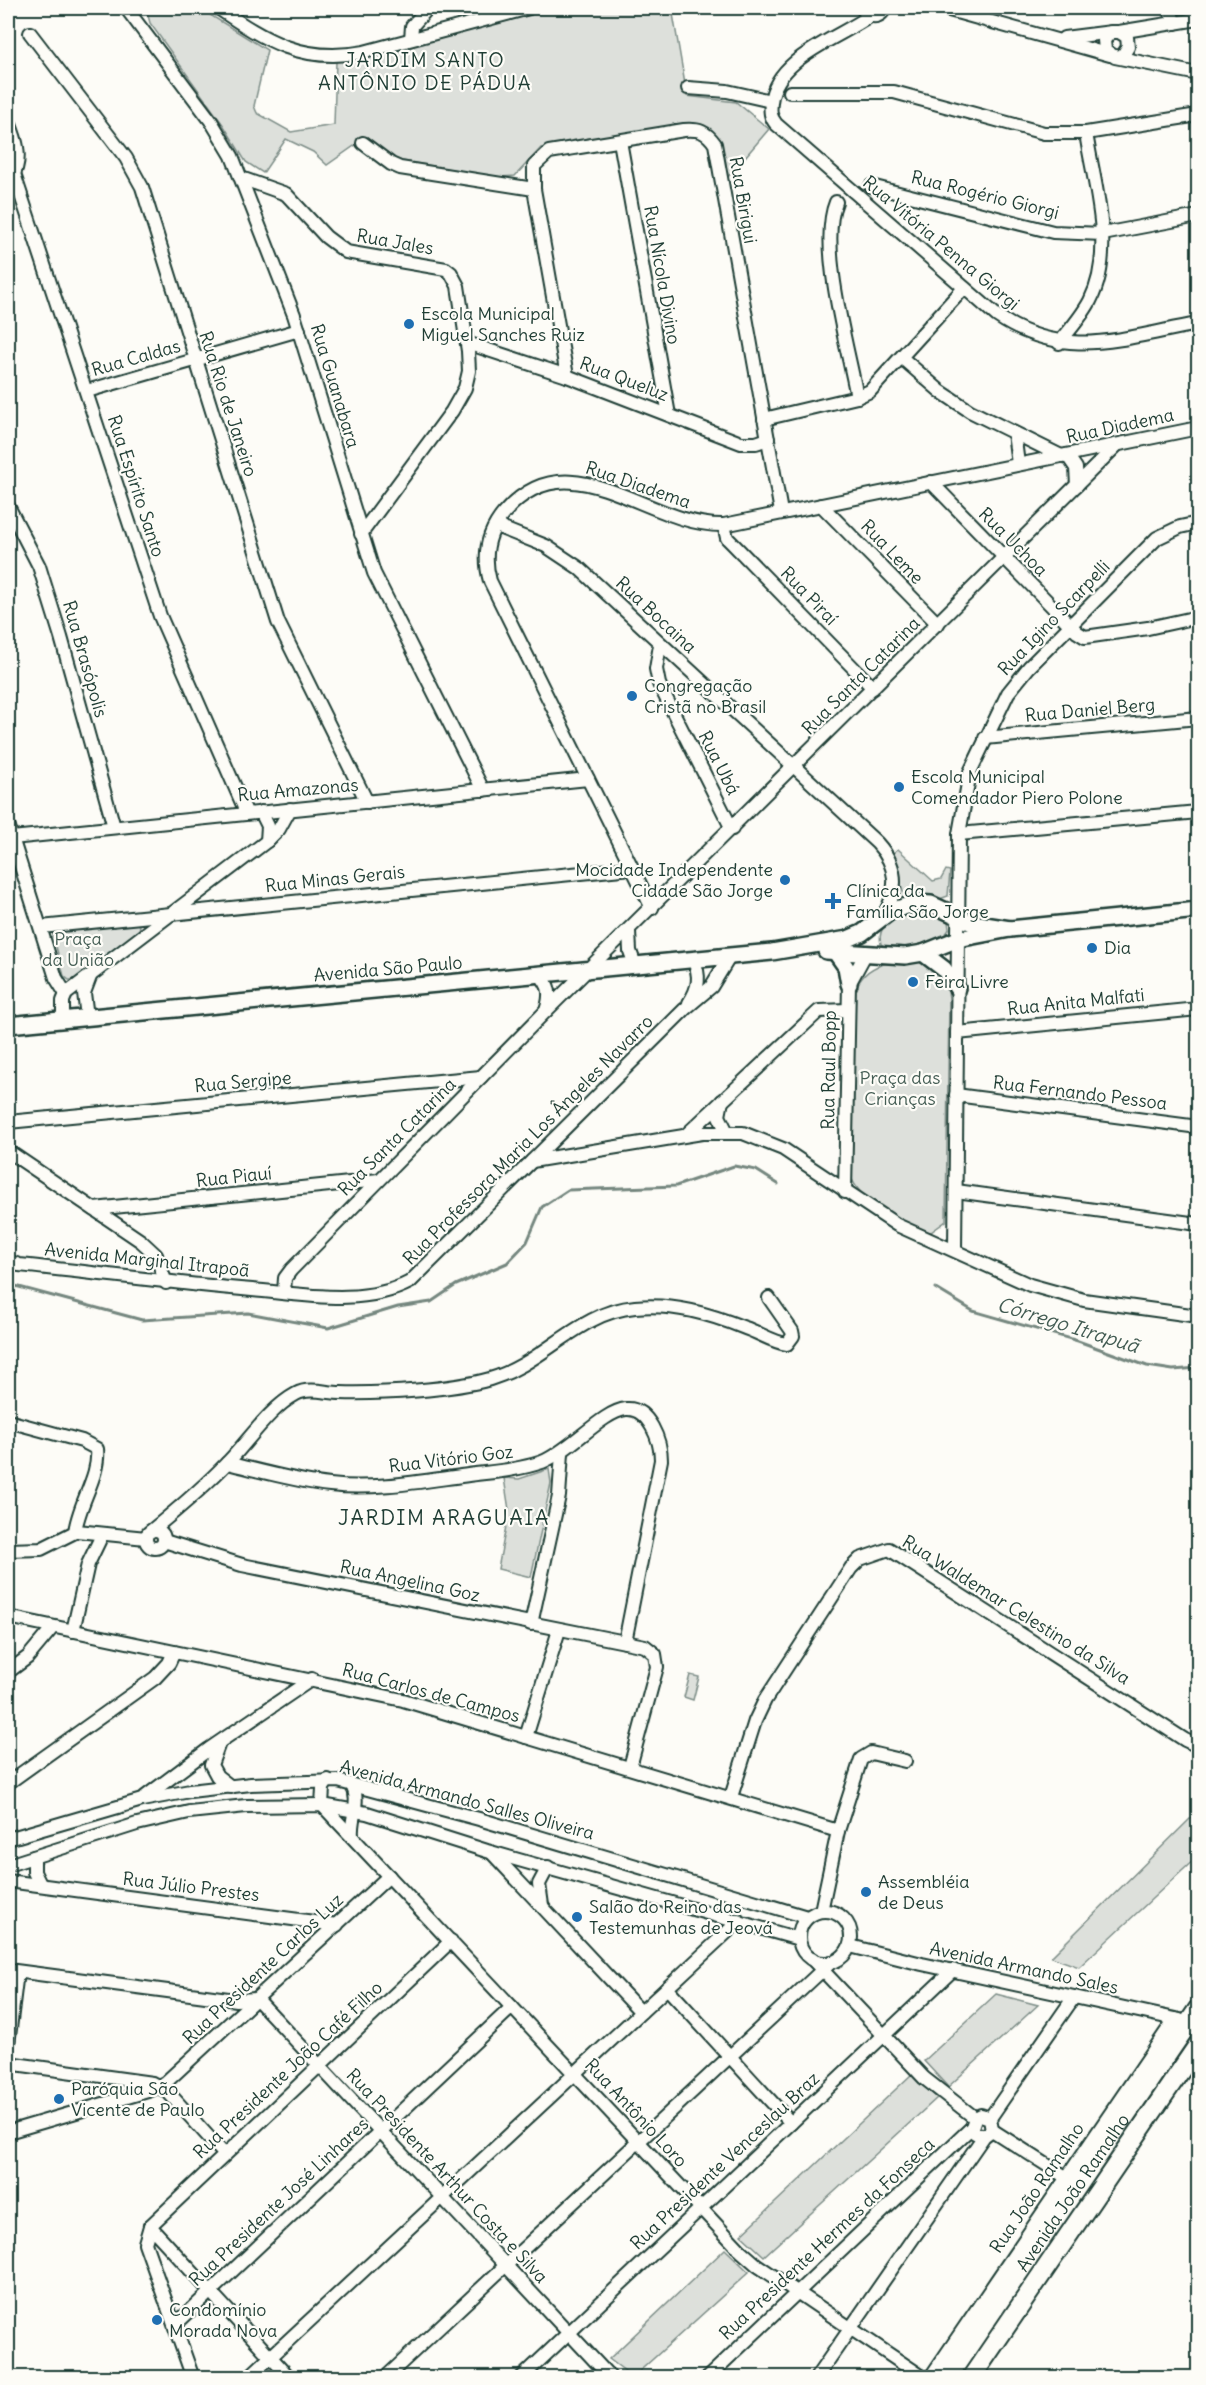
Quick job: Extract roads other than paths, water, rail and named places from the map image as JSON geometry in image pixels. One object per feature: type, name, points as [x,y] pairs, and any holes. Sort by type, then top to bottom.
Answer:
[{"type":"highway","name":"Avenida João Ramalho","points":[[947,2378],[1072,2181],[1190,2018]]},
{"type":"highway","name":"Avenida João Ramalho","points":[[971,2378],[1198,2045]]},
{"type":"main road","name":"Avenida São Paulo","points":[[772,952],[848,939],[862,933],[881,918],[908,905],[924,903],[958,915],[972,923],[1010,929]]},
{"type":"main road","name":"Avenida São Paulo","points":[[8,1025],[772,952],[834,950],[896,957],[923,953],[958,939],[1010,929],[1198,910]]},
{"type":"main road","points":[[866,953],[881,918]]},
{"type":"main road","points":[[834,950],[846,967],[849,984]]},
{"type":"main road","points":[[923,953],[944,969],[957,988]]},
{"type":"street","name":"Rua Guanabara","points":[[126,8],[211,121],[232,156],[299,330],[361,534],[378,580],[483,790]]},
{"type":"street","points":[[139,8],[145,31]]},
{"type":"street","points":[[218,8],[274,44],[304,53],[351,54],[529,8]]},
{"type":"street","points":[[411,39],[412,26],[429,8]]},
{"type":"street","points":[[429,8],[434,32]]},
{"type":"street","points":[[942,8],[1057,38],[1112,56],[1198,74]]},
{"type":"street","points":[[1169,8],[1175,23]]},
{"type":"street","points":[[688,88],[727,92],[771,101],[779,77],[787,68],[850,30],[865,12],[876,16],[886,9]]},
{"type":"street","points":[[1057,38],[1122,36],[1139,29],[1198,19]]},
{"type":"street","name":"Rua Rio de Janeiro","points":[[30,33],[126,158],[142,187],[194,360],[278,622],[367,802]]},
{"type":"street","points":[[1112,56],[1105,50],[1104,42],[1107,35],[1122,36],[1152,63]]},
{"type":"street","points":[[1112,56],[1125,52],[1122,36]]},
{"type":"street","points":[[790,92],[894,92],[1044,133],[1086,133],[1198,115]]},
{"type":"street","name":"Rua Vitória Penna Giorgi","points":[[771,101],[772,119],[776,124],[964,288],[1012,326],[1029,335],[1059,343],[1078,345],[1198,324]]},
{"type":"street","points":[[9,122],[19,151],[19,164],[11,170]]},
{"type":"street","name":"Rua Birigui","points":[[534,189],[534,166],[549,152],[695,129],[703,131],[715,144],[781,512]]},
{"type":"street","points":[[1059,343],[1089,303],[1098,282],[1103,234],[1086,133]]},
{"type":"street","name":"Rua Nícola Divino","points":[[620,141],[669,416]]},
{"type":"street","points":[[363,143],[400,168],[534,189],[567,376]]},
{"type":"street","name":"Rua Espírito Santo","points":[[11,170],[87,391],[160,616],[246,812]]},
{"type":"street","name":"Rua Jales","points":[[241,178],[286,194],[326,237],[346,252],[446,269],[458,286],[469,371],[461,396],[361,534]]},
{"type":"street","name":"Rua Rogério Giorgi","points":[[840,180],[1053,232],[1103,234],[1198,216]]},
{"type":"street","points":[[836,202],[829,228],[831,256],[857,397]]},
{"type":"street","points":[[764,419],[857,397],[876,386],[964,288]]},
{"type":"street","name":"Rua Caldas","points":[[87,391],[299,330]]},
{"type":"street","name":"Rua Queluz","points":[[467,343],[567,376],[741,443],[756,443],[768,439]]},
{"type":"street","points":[[902,358],[954,400],[1014,433],[1064,455],[1076,468],[1077,485]]},
{"type":"street","name":"Rua Diadema","points":[[652,908],[490,581],[486,554],[496,526],[517,499],[530,490],[547,483],[576,481],[602,487],[694,523],[724,525],[1198,428]]},
{"type":"street","points":[[1014,433],[1018,464]]},
{"type":"street","name":"Rua Santa Catarina","points":[[284,1292],[285,1278],[291,1270],[379,1180],[545,1012],[794,768],[1117,445]]},
{"type":"street","name":"Rua Uchoa","points":[[931,482],[1077,632],[1091,638],[1198,617]]},
{"type":"street","name":"Rua Leme","points":[[821,505],[938,624]]},
{"type":"street","name":"Rua Brasópolis","points":[[8,506],[39,566],[114,827]]},
{"type":"street","name":"Rua Igino Scarpelli","points":[[955,1250],[959,834],[970,772],[1001,705],[1018,680],[1157,538],[1179,526],[1198,523]]},
{"type":"street","name":"Rua Piraí","points":[[724,525],[727,538],[873,688]]},
{"type":"street","name":"Rua Bocaina","points":[[496,526],[546,546],[579,568],[660,645],[878,843],[889,857],[895,885],[892,899],[881,918]]},
{"type":"street","name":"Rua Ubá","points":[[660,645],[656,669],[659,684],[732,829]]},
{"type":"street","name":"Rua Daniel Berg","points":[[985,738],[1198,718]]},
{"type":"street","name":"Rua Amazonas","points":[[12,838],[246,812],[588,779]]},
{"type":"street","points":[[63,1019],[63,1001],[66,994],[267,841],[291,809]]},
{"type":"street","points":[[261,812],[268,826],[267,841]]},
{"type":"street","points":[[959,834],[1198,812]]},
{"type":"street","points":[[8,825],[57,981],[66,994]]},
{"type":"street","name":"Rua Minas Gerais","points":[[41,927],[632,868]]},
{"type":"street","points":[[629,931],[630,951],[635,965]]},
{"type":"street","name":"Rua Raul Bopp","points":[[845,1192],[849,984],[866,953]]},
{"type":"street","name":"Rua Professora Maria Los Ângeles Navarro","points":[[284,1292],[328,1297],[379,1292],[410,1282],[711,987],[730,956]]},
{"type":"street","name":"Rua Professora Maria Los Ângeles Navarro","points":[[685,1010],[698,986],[698,974],[693,959]]},
{"type":"street","points":[[539,974],[549,988],[550,998],[545,1012]]},
{"type":"street","points":[[87,1017],[84,993],[91,976]]},
{"type":"street","name":"Rua Anita Malfati","points":[[957,1033],[1198,1009]]},
{"type":"street","points":[[685,1136],[819,1011],[848,1010]]},
{"type":"street","name":"Rua Sergipe","points":[[8,1122],[481,1077]]},
{"type":"street","name":"Rua Fernando Pessoa","points":[[957,1095],[1198,1127]]},
{"type":"street","points":[[722,1101],[719,1116],[727,1132]]},
{"type":"street","points":[[532,1161],[685,1136],[727,1132],[743,1133],[783,1149],[897,1225],[1050,1292],[1093,1301],[1198,1316]]},
{"type":"street","points":[[8,1151],[94,1209],[156,1255],[166,1283]]},
{"type":"street","name":"Rua Piauí","points":[[94,1209],[379,1180]]},
{"type":"street","points":[[956,1191],[1198,1224]]},
{"type":"street","name":"Avenida Marginal Itrapoã","points":[[8,1261],[19,1265],[166,1283],[284,1292]]},
{"type":"street","points":[[156,1536],[178,1509],[227,1463],[268,1418],[296,1394],[314,1391],[341,1393],[403,1390],[491,1379],[519,1367],[586,1323],[606,1313],[633,1307],[659,1306],[703,1313],[787,1344],[793,1336],[792,1331],[769,1298]]},
{"type":"street","name":"Rua Vitório Goz","points":[[227,1463],[308,1482],[331,1485],[382,1486],[504,1472],[562,1453],[608,1417],[628,1408],[641,1413],[659,1438],[661,1460],[625,1642]]},
{"type":"street","points":[[8,1421],[82,1441],[97,1449],[94,1467],[77,1513],[75,1532],[41,1549],[8,1550]]},
{"type":"street","points":[[531,1624],[559,1496],[562,1453]]},
{"type":"street","name":"Rua Angelina Goz","points":[[75,1532],[156,1536],[242,1564],[625,1642],[651,1650],[655,1654],[657,1667],[630,1767]]},
{"type":"street","points":[[73,1631],[88,1564],[102,1535]]},
{"type":"street","name":"Rua Waldemar Celestino da Silva","points":[[731,1797],[755,1721],[765,1701],[851,1568],[860,1559],[889,1549],[1185,1740],[1198,1746]]},
{"type":"street","name":"Rua Carlos de Campos","points":[[8,1617],[312,1679],[404,1701],[731,1797],[838,1831]]},
{"type":"street","points":[[8,1672],[28,1657],[53,1627]]},
{"type":"street","points":[[526,1737],[559,1630]]},
{"type":"street","points":[[8,1783],[155,1678],[169,1664],[174,1652]]},
{"type":"street","points":[[142,1800],[312,1679]]},
{"type":"street","points":[[219,1743],[212,1765],[217,1776],[231,1786]]},
{"type":"street","points":[[820,1911],[838,1831],[861,1758],[871,1753],[905,1761]]},
{"type":"street","points":[[322,1805],[322,1788],[328,1780]]},
{"type":"street","name":"Avenida Armando Salles Oliveira","points":[[8,1839],[142,1800],[231,1786],[328,1780],[351,1784],[479,1819],[807,1917]]},
{"type":"street","points":[[351,1784],[357,1796],[351,1822],[352,1836]]},
{"type":"street","points":[[8,1865],[137,1824],[189,1812],[246,1806],[322,1805],[355,1810],[491,1852],[799,1939]]},
{"type":"street","name":"Rua Antônio Loro","points":[[322,1805],[749,2259],[924,2378]]},
{"type":"street","points":[[491,1852],[641,2012]]},
{"type":"street","points":[[34,1857],[34,1872],[40,1884]]},
{"type":"street","points":[[543,1906],[539,1884],[548,1868]]},
{"type":"street","name":"Rua Presidente Carlos Luz","points":[[8,2132],[117,2100],[159,2086],[174,2077],[390,1876]]},
{"type":"street","name":"Rua Júlio Prestes","points":[[8,1881],[337,1925]]},
{"type":"street","points":[[384,2378],[808,1984],[844,1955],[850,1946],[852,1932],[845,1918],[831,1911],[820,1911],[807,1917],[802,1923],[799,1939],[810,1958],[811,1966],[808,1984]]},
{"type":"street","points":[[248,2378],[740,1921]]},
{"type":"street","name":"Rua Presidente João Café Filho","points":[[150,2226],[451,1941]]},
{"type":"street","name":"Avenida Armando Sales","points":[[850,1946],[1074,1997],[1190,2018]]},
{"type":"street","points":[[810,1958],[829,1965],[838,1987],[924,2078],[973,2123],[977,2135],[988,2128]]},
{"type":"street","name":"Rua Presidente Venceslau Braz","points":[[521,2378],[953,1970]]},
{"type":"street","points":[[8,2045],[12,1971],[236,2000],[257,1999]]},
{"type":"street","points":[[667,1988],[791,2123]]},
{"type":"street","points":[[816,2378],[988,2128],[1074,1997]]},
{"type":"street","name":"Rua Presidente Arthur Costa e Silva","points":[[257,1999],[611,2378]]},
{"type":"street","name":"Rua Presidente José Linhares","points":[[174,2325],[512,2007]]},
{"type":"street","points":[[8,2063],[114,2077],[159,2086],[168,2092],[224,2154]]},
{"type":"street","points":[[114,2077],[119,2088],[117,2100]]},
{"type":"street","points":[[973,2123],[984,2115],[988,2128],[1072,2181]]},
{"type":"street","name":"Rua Presidente Hermes da Fonseca","points":[[707,2378],[973,2123]]},
{"type":"street","name":"Rua João Ramalho","points":[[930,2378],[1072,2181]]},
{"type":"street","points":[[150,2226],[290,2378]]},
{"type":"street","points":[[150,2226],[145,2243],[193,2378]]},
{"type":"waterway","name":"Córrego Itrapuã","points":[[8,1284],[142,1320],[248,1313],[328,1328],[398,1307],[431,1302],[456,1285],[507,1263],[527,1242],[542,1207],[568,1190],[676,1186],[734,1166],[756,1170],[778,1184]]},
{"type":"waterway","name":"Córrego Itrapuã","points":[[935,1288],[973,1311],[1078,1341],[1147,1366],[1173,1370],[1198,1368]]},
{"type":"place","name":"Escola Municipal Miguel Sanches Ruiz","points":[[409,324]]},
{"type":"place","name":"Congregação Cristã no Brasil","points":[[632,696]]},
{"type":"place","name":"Escola Municipal Comendador Piero Polone","points":[[899,787]]},
{"type":"place","name":"Mocidade Independente Cidade São Jorge","points":[[785,880]]},
{"type":"place","name":"Clínica da Família São Jorge","points":[[833,901]]},
{"type":"place","name":"Dia","points":[[1092,948]]},
{"type":"place","name":"Feira Livre","points":[[913,982]]},
{"type":"place","name":"Assembléia de Deus","points":[[866,1892]]},
{"type":"place","name":"Salão do Reino das Testemunhas de Jeová","points":[[577,1917]]},
{"type":"place","name":"Paróquia São Vicente de Paulo","points":[[59,2099]]},
{"type":"place","name":"Condomínio Morada Nova","points":[[157,2320]]},
{"type":"district","name":"JARDIM SANTO ANTÔNIO DE PÁDUA","points":[[425,72]]},
{"type":"district","name":"JARDIM ARAGUAIA","points":[[444,1518]]},
{"type":"park label","name":"Praça da União","points":[[78,949]]},
{"type":"park label","name":"Praça das Crianças","points":[[900,1088]]}]
